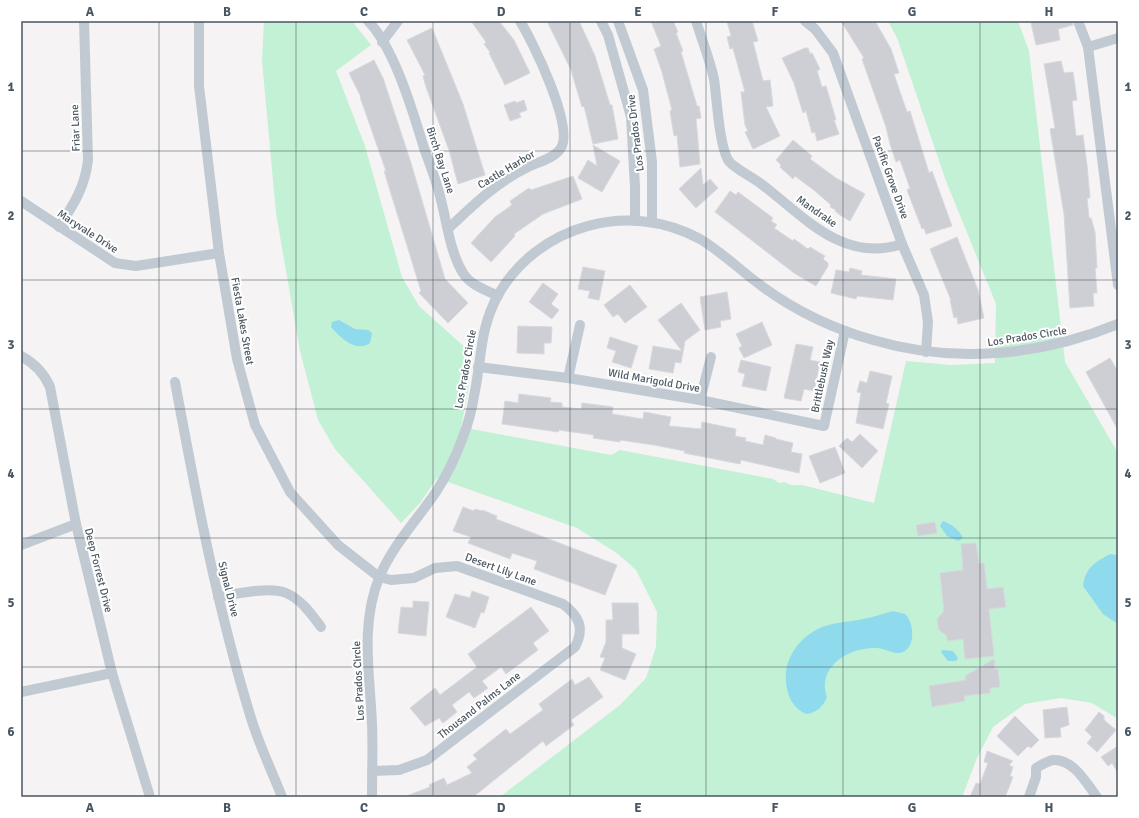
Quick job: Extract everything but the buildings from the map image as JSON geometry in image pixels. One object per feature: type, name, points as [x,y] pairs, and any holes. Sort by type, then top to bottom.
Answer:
[{"type":"street","name":"Friar Lane","points":[[59,227],[72,207],[86,178],[88,160],[84,21]]},
{"type":"street","name":"Fiesta Lakes Street","points":[[199,21],[199,86],[219,253],[237,359],[254,425],[290,492],[338,546],[379,577]]},
{"type":"street","name":"Birch Bay Lane","points":[[368,21],[392,60],[412,110],[441,198],[458,262],[464,274],[471,282],[498,296]]},
{"type":"street","points":[[382,42],[398,21]]},
{"type":"street","name":"Castle Harbor","points":[[448,228],[482,196],[524,169],[554,155],[561,148],[563,141],[563,128],[550,80],[531,38],[520,21]]},
{"type":"street","name":"Los Prados Drive","points":[[601,21],[608,35],[631,117],[635,187],[635,221]]},
{"type":"street","name":"Los Prados Drive","points":[[618,21],[643,90],[652,162],[652,222]]},
{"type":"street","name":"Mandrake","points":[[696,21],[714,78],[724,150],[728,161],[760,183],[804,219],[842,242],[868,250],[888,249],[902,244]]},
{"type":"street","name":"Pacific Grove Drive","points":[[805,21],[815,29],[833,53],[902,244],[924,295],[928,322],[926,352]]},
{"type":"street","points":[[1078,21],[1088,47],[1118,284]]},
{"type":"street","points":[[1088,47],[1118,38]]},
{"type":"street","name":"Maryvale Drive","points":[[21,202],[115,263],[136,266],[219,253]]},
{"type":"street","name":"Los Prados Circle","points":[[372,797],[372,726],[367,641],[369,611],[379,577],[399,541],[436,491],[449,470],[463,437],[475,395],[484,325],[498,296],[513,272],[535,251],[573,229],[589,224],[635,221],[652,222],[673,228],[701,240],[766,289],[810,316],[844,331],[875,341],[926,352],[978,355],[1003,354],[1056,345],[1097,333],[1118,324]]},
{"type":"street","points":[[568,378],[580,325]]},
{"type":"street","name":"Brittlebush Way","points":[[824,426],[844,331]]},
{"type":"street","name":"Deep Forrest Drive","points":[[21,356],[28,359],[44,375],[50,387],[76,524],[112,673],[150,797]]},
{"type":"street","points":[[700,400],[711,356]]},
{"type":"street","name":"Wild Marigold Drive","points":[[478,367],[568,378],[700,400],[824,426]]},
{"type":"street","name":"Signal Drive","points":[[175,382],[203,531],[218,597],[251,719],[282,797]]},
{"type":"street","points":[[21,545],[76,524]]},
{"type":"street","name":"Desert Lily Lane","points":[[379,577],[391,580],[414,578],[435,568],[457,566],[563,604],[575,613],[580,627]]},
{"type":"street","points":[[218,597],[256,590],[286,593],[305,607],[321,627]]},
{"type":"street","name":"Thousand Palms Lane","points":[[372,771],[399,770],[427,760],[574,646],[578,640],[580,627]]},
{"type":"street","points":[[21,692],[112,673]]},
{"type":"street","points":[[1029,797],[1036,777],[1036,768],[1052,760],[1064,761],[1076,769],[1096,797]]},
{"type":"green space","points":[[264,21],[352,21],[371,45],[336,71],[365,146],[402,277],[419,306],[470,352],[468,391],[461,427],[611,455],[620,450],[773,479],[779,483],[785,482],[791,485],[802,485],[874,503],[906,361],[951,365],[995,363],[996,304],[946,181],[897,38],[888,21],[1018,21],[1029,51],[1065,362],[1118,453],[1118,719],[1092,703],[1061,698],[1025,704],[993,727],[977,758],[962,797],[500,797],[620,705],[646,678],[656,647],[657,612],[636,570],[618,554],[577,528],[437,478],[420,503],[401,523],[335,449],[318,420],[300,351],[276,213],[262,61]]},
{"type":"water","points":[[339,320],[355,329],[368,330],[372,333],[370,343],[364,346],[359,346],[353,345],[343,339],[331,327],[332,322]]},
{"type":"water","points":[[943,521],[955,528],[963,538],[958,541],[947,536],[940,526]]},
{"type":"water","points":[[1110,554],[1118,555],[1118,624],[1103,614],[1083,586],[1088,570]]},
{"type":"water","points":[[893,611],[905,614],[911,623],[911,642],[905,651],[897,653],[876,648],[855,651],[846,655],[837,661],[826,677],[825,686],[827,697],[821,707],[816,711],[806,714],[794,705],[789,697],[786,673],[790,657],[806,636],[822,627]]},
{"type":"water","points":[[942,650],[953,651],[958,658],[956,661],[948,661],[941,652]]}]
